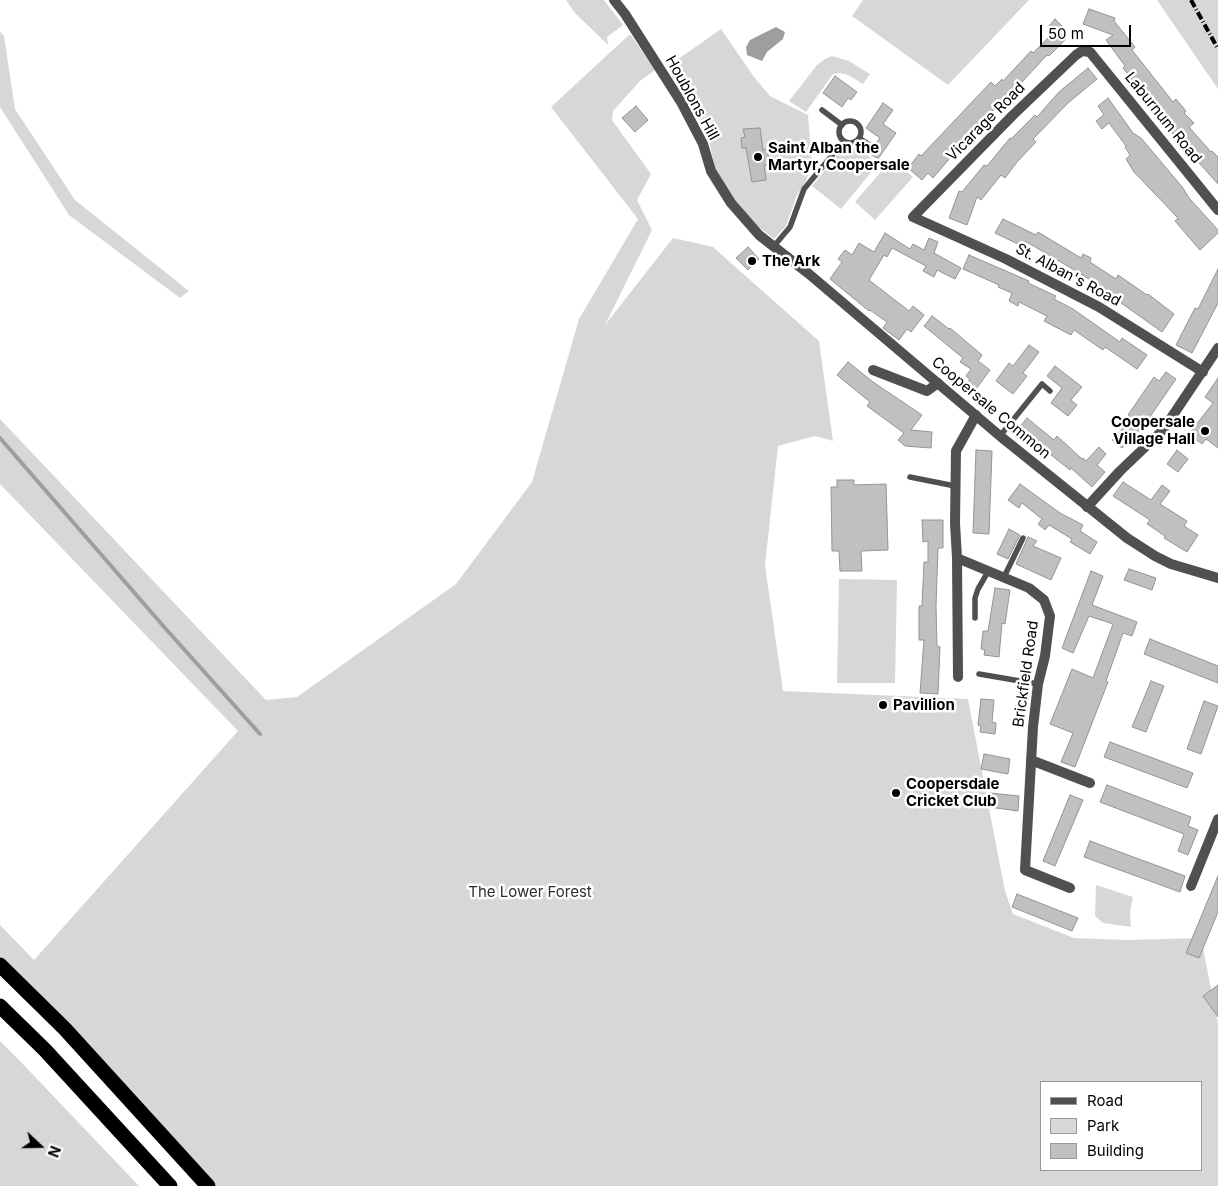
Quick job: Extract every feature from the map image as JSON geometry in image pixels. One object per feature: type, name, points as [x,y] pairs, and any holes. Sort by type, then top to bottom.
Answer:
[{"type":"highway","points":[[0,965],[65,1029],[208,1186]]},
{"type":"highway","points":[[0,1006],[45,1050],[170,1186]]},
{"type":"street","name":"Houblons Hill","points":[[614,0],[625,14],[681,102],[703,144],[711,171],[731,203],[759,235]]},
{"type":"street","name":"Laburnum Road","points":[[1082,51],[1090,52],[1218,210]]},
{"type":"street","name":"Vicarage Road","points":[[913,216],[1020,108],[1082,51]]},
{"type":"street","name":"St. Alban's Road","points":[[913,216],[1006,259],[1099,306],[1203,372]]},
{"type":"street","name":"Coopersale Common","points":[[759,235],[809,274],[1000,436],[1127,538],[1155,556],[1186,569],[1218,578]]},
{"type":"street","points":[[1087,507],[1120,471],[1163,430],[1218,348]]},
{"type":"street","points":[[873,370],[927,391],[938,383]]},
{"type":"street","points":[[958,677],[955,523],[956,451],[976,415]]},
{"type":"street","name":"Brickfield Road","points":[[957,558],[1029,588],[1044,600],[1050,616],[1045,656],[1038,684],[1033,727],[1025,870],[1070,888]]},
{"type":"street","points":[[1031,760],[1090,783]]},
{"type":"street","points":[[1191,886],[1218,818]]},
{"type":"lane","points":[[822,110],[842,125]]},
{"type":"lane","points":[[850,121],[858,125],[860,131],[859,138],[853,142],[844,141],[839,132],[842,125],[850,121]]},
{"type":"lane","points":[[859,138],[870,145]]},
{"type":"lane","points":[[774,246],[790,227],[804,189],[844,141]]},
{"type":"lane","points":[[1000,436],[1042,384],[1050,391]]},
{"type":"lane","points":[[910,477],[955,486]]},
{"type":"lane","points":[[1004,577],[1023,538]]},
{"type":"lane","points":[[975,618],[978,589],[989,570]]},
{"type":"lane","points":[[979,674],[1038,684]]},
{"type":"green space","points":[[566,0],[604,0],[623,25],[607,37],[608,45],[575,13]]},
{"type":"green space","points":[[863,0],[1029,0],[948,85],[852,16]]},
{"type":"green space","points":[[1157,0],[1218,0],[1218,89]]},
{"type":"green space","points":[[721,29],[754,77],[770,96],[808,115],[812,164],[806,181],[797,195],[786,226],[774,239],[755,224],[734,200],[715,169],[707,131],[667,67]]},
{"type":"green space","points":[[0,32],[4,36],[15,109],[75,200],[189,291],[180,298],[69,215],[0,107]]},
{"type":"green space","name":"The Lower Forest","points":[[630,34],[655,70],[640,81],[613,111],[612,120],[651,174],[637,200],[652,230],[605,325],[673,238],[713,247],[819,341],[833,441],[815,436],[778,446],[765,565],[783,691],[968,699],[1005,891],[1013,914],[1074,938],[1128,940],[1201,938],[1218,1024],[1218,1186],[211,1186],[0,971],[0,925],[34,960],[238,731],[0,484],[0,419],[266,700],[297,697],[456,584],[532,482],[579,319],[638,219],[551,107]]},
{"type":"green space","points":[[832,56],[849,61],[870,74],[863,84],[848,75],[833,74],[806,112],[789,101],[817,65]]},
{"type":"green space","points":[[843,148],[859,148],[878,164],[841,209],[812,186]]},
{"type":"green space","points":[[892,159],[913,177],[875,220],[855,202]]},
{"type":"green space","points":[[839,579],[897,580],[895,683],[837,683]]},
{"type":"green space","points":[[1096,885],[1133,897],[1130,912],[1131,927],[1103,923],[1095,916]]},
{"type":"green space","points":[[0,1041],[18,1059],[139,1186],[0,1186]]},
{"type":"shaded area","points":[[776,27],[785,32],[783,39],[767,52],[762,61],[747,55],[746,47],[750,40]]},
{"type":"building","points":[[1089,9],[1115,18],[1114,21],[1135,47],[1132,50],[1173,102],[1176,99],[1186,111],[1184,113],[1194,123],[1189,127],[1211,152],[1218,157],[1218,184],[1157,116],[1159,114],[1123,68],[1125,66],[1106,40],[1113,35],[1083,24]]},
{"type":"building","points":[[1055,19],[1064,28],[1060,33],[1066,39],[1049,56],[1047,55],[966,137],[933,178],[928,173],[922,180],[908,168],[919,154],[921,156],[991,82],[995,86],[1002,79],[1003,81],[1031,51],[1033,53],[1053,33],[1048,27]]},
{"type":"building","points":[[1088,68],[1097,79],[1068,103],[1033,139],[1036,142],[1005,178],[1001,175],[981,200],[977,197],[967,225],[949,218],[959,191],[962,192],[1010,138],[1035,115],[1037,117],[1059,92]]},
{"type":"building","points":[[835,76],[857,92],[851,100],[848,98],[842,107],[823,93]]},
{"type":"building","points":[[1108,98],[1133,133],[1141,138],[1183,188],[1189,198],[1218,230],[1218,233],[1200,250],[1175,221],[1178,218],[1134,172],[1126,159],[1130,155],[1126,146],[1109,123],[1102,129],[1096,121],[1104,115],[1098,106]]},
{"type":"building","points":[[883,103],[893,110],[883,124],[896,133],[878,159],[869,153],[880,138],[866,128]]},
{"type":"building","points":[[636,106],[648,120],[635,132],[622,118]]},
{"type":"building","name":"Saint Alban the Martyr, Coopersale","points":[[760,128],[763,150],[767,149],[770,165],[764,165],[766,180],[752,182],[746,148],[742,148],[741,138],[745,137],[743,129]]},
{"type":"building","points":[[1003,219],[1036,235],[1038,232],[1081,258],[1083,254],[1091,258],[1090,262],[1116,279],[1118,275],[1148,294],[1174,314],[1162,332],[1107,293],[1108,291],[1076,271],[1025,241],[1022,246],[995,233]]},
{"type":"building","points":[[885,233],[910,249],[913,244],[924,250],[929,238],[938,242],[934,253],[961,268],[955,279],[937,270],[934,277],[923,271],[926,266],[892,248],[887,257],[884,255],[869,280],[909,311],[913,306],[924,315],[911,332],[907,329],[899,340],[883,328],[887,322],[869,311],[830,279],[842,262],[838,259],[845,250],[852,255],[859,243],[874,252]]},
{"type":"building","points":[[748,247],[759,259],[748,270],[736,258]]},
{"type":"building","points":[[969,255],[1029,281],[1028,283],[1056,296],[1054,299],[1073,309],[1120,342],[1122,338],[1147,355],[1137,369],[1105,347],[1103,350],[1074,330],[1071,335],[1044,321],[1047,316],[1019,302],[1018,306],[1009,301],[1012,293],[963,269]]},
{"type":"building","points":[[1218,269],[1218,303],[1192,353],[1176,345],[1195,308],[1198,309]]},
{"type":"building","points":[[932,316],[950,328],[982,355],[978,361],[990,370],[971,396],[962,390],[970,379],[966,376],[971,369],[960,362],[963,358],[924,326]]},
{"type":"building","points":[[1029,345],[1039,352],[1023,373],[1027,376],[1013,394],[996,381],[1009,363],[1013,366]]},
{"type":"building","points":[[848,362],[873,382],[922,415],[911,430],[932,432],[931,448],[905,446],[898,440],[904,433],[867,406],[870,402],[837,375]]},
{"type":"building","points":[[1055,366],[1082,387],[1071,400],[1077,405],[1068,416],[1051,403],[1062,388],[1047,376]]},
{"type":"building","points":[[1166,372],[1176,379],[1145,424],[1122,448],[1112,440],[1132,418],[1128,415],[1154,377],[1159,381]]},
{"type":"building","points":[[1218,378],[1218,448],[1206,439],[1202,444],[1189,434],[1213,403],[1205,397]]},
{"type":"building","points":[[1027,418],[1054,440],[1057,436],[1086,461],[1099,447],[1106,454],[1097,465],[1105,472],[1092,487],[1071,468],[1070,470],[1017,430]]},
{"type":"building","points":[[976,450],[992,451],[989,534],[973,533]]},
{"type":"building","points":[[1177,450],[1188,459],[1178,472],[1167,464]]},
{"type":"building","points":[[837,480],[854,480],[854,485],[886,484],[888,550],[861,551],[862,571],[840,571],[839,551],[832,551],[831,487],[837,487]]},
{"type":"building","points":[[1123,482],[1151,500],[1162,485],[1170,491],[1160,504],[1187,521],[1184,526],[1198,535],[1187,552],[1164,538],[1165,536],[1147,524],[1150,520],[1113,496]]},
{"type":"building","points":[[1020,484],[1060,513],[1083,525],[1080,531],[1097,542],[1090,554],[1070,542],[1072,539],[1049,525],[1045,530],[1038,524],[1042,519],[1022,503],[1019,508],[1008,500]]},
{"type":"building","points":[[922,520],[943,520],[943,548],[938,548],[936,606],[937,646],[940,647],[938,694],[920,693],[924,640],[919,640],[919,606],[922,606],[924,562],[928,562],[928,541],[923,542]]},
{"type":"building","points":[[1009,529],[1020,535],[1008,559],[997,554]]},
{"type":"building","points":[[1028,537],[1037,541],[1033,546],[1061,558],[1051,580],[1016,564]]},
{"type":"building","points":[[1129,569],[1156,578],[1152,590],[1124,580]]},
{"type":"building","points":[[1091,571],[1103,576],[1092,605],[1137,622],[1132,636],[1123,633],[1106,681],[1108,682],[1075,767],[1061,762],[1073,733],[1050,724],[1072,669],[1093,678],[1113,624],[1089,616],[1073,653],[1062,648]]},
{"type":"building","points":[[995,588],[1010,590],[1005,624],[1002,623],[999,657],[984,655],[985,650],[981,649],[983,631],[988,631]]},
{"type":"building","points":[[1150,639],[1218,666],[1218,683],[1144,654]]},
{"type":"building","points":[[1151,681],[1164,686],[1146,732],[1132,727]]},
{"type":"building","points":[[981,699],[994,700],[992,722],[996,723],[995,734],[980,732],[981,726],[978,725]]},
{"type":"building","points":[[1204,701],[1218,706],[1201,754],[1187,749]]},
{"type":"building","points":[[1110,742],[1193,773],[1187,788],[1104,757]]},
{"type":"building","points":[[984,754],[1010,759],[1008,774],[981,769]]},
{"type":"building","points":[[1107,785],[1191,817],[1188,826],[1198,830],[1188,855],[1178,851],[1184,834],[1100,802]]},
{"type":"building","points":[[990,793],[1019,796],[1018,811],[989,807]]},
{"type":"building","points":[[1070,795],[1083,800],[1055,866],[1043,861]]},
{"type":"building","points":[[1090,841],[1185,876],[1180,892],[1084,857]]},
{"type":"building","points":[[1218,876],[1218,912],[1199,958],[1186,953]]},
{"type":"building","points":[[1017,894],[1078,918],[1072,931],[1012,907]]},
{"type":"building","points":[[1218,985],[1218,1017],[1203,996]]},
{"type":"waterway","points":[[0,438],[260,734]]},
{"type":"railway","points":[[1191,0],[1218,49]]},
{"type":"place","name":"Saint Alban the Martyr, Coopersale","points":[[758,157]]},
{"type":"place","name":"The Ark","points":[[752,261]]},
{"type":"place","name":"Coopersale Village Hall","points":[[1205,431]]},
{"type":"place","name":"Pavillion","points":[[883,705]]},
{"type":"place","name":"Coopersdale Cricket Club","points":[[896,793]]}]
